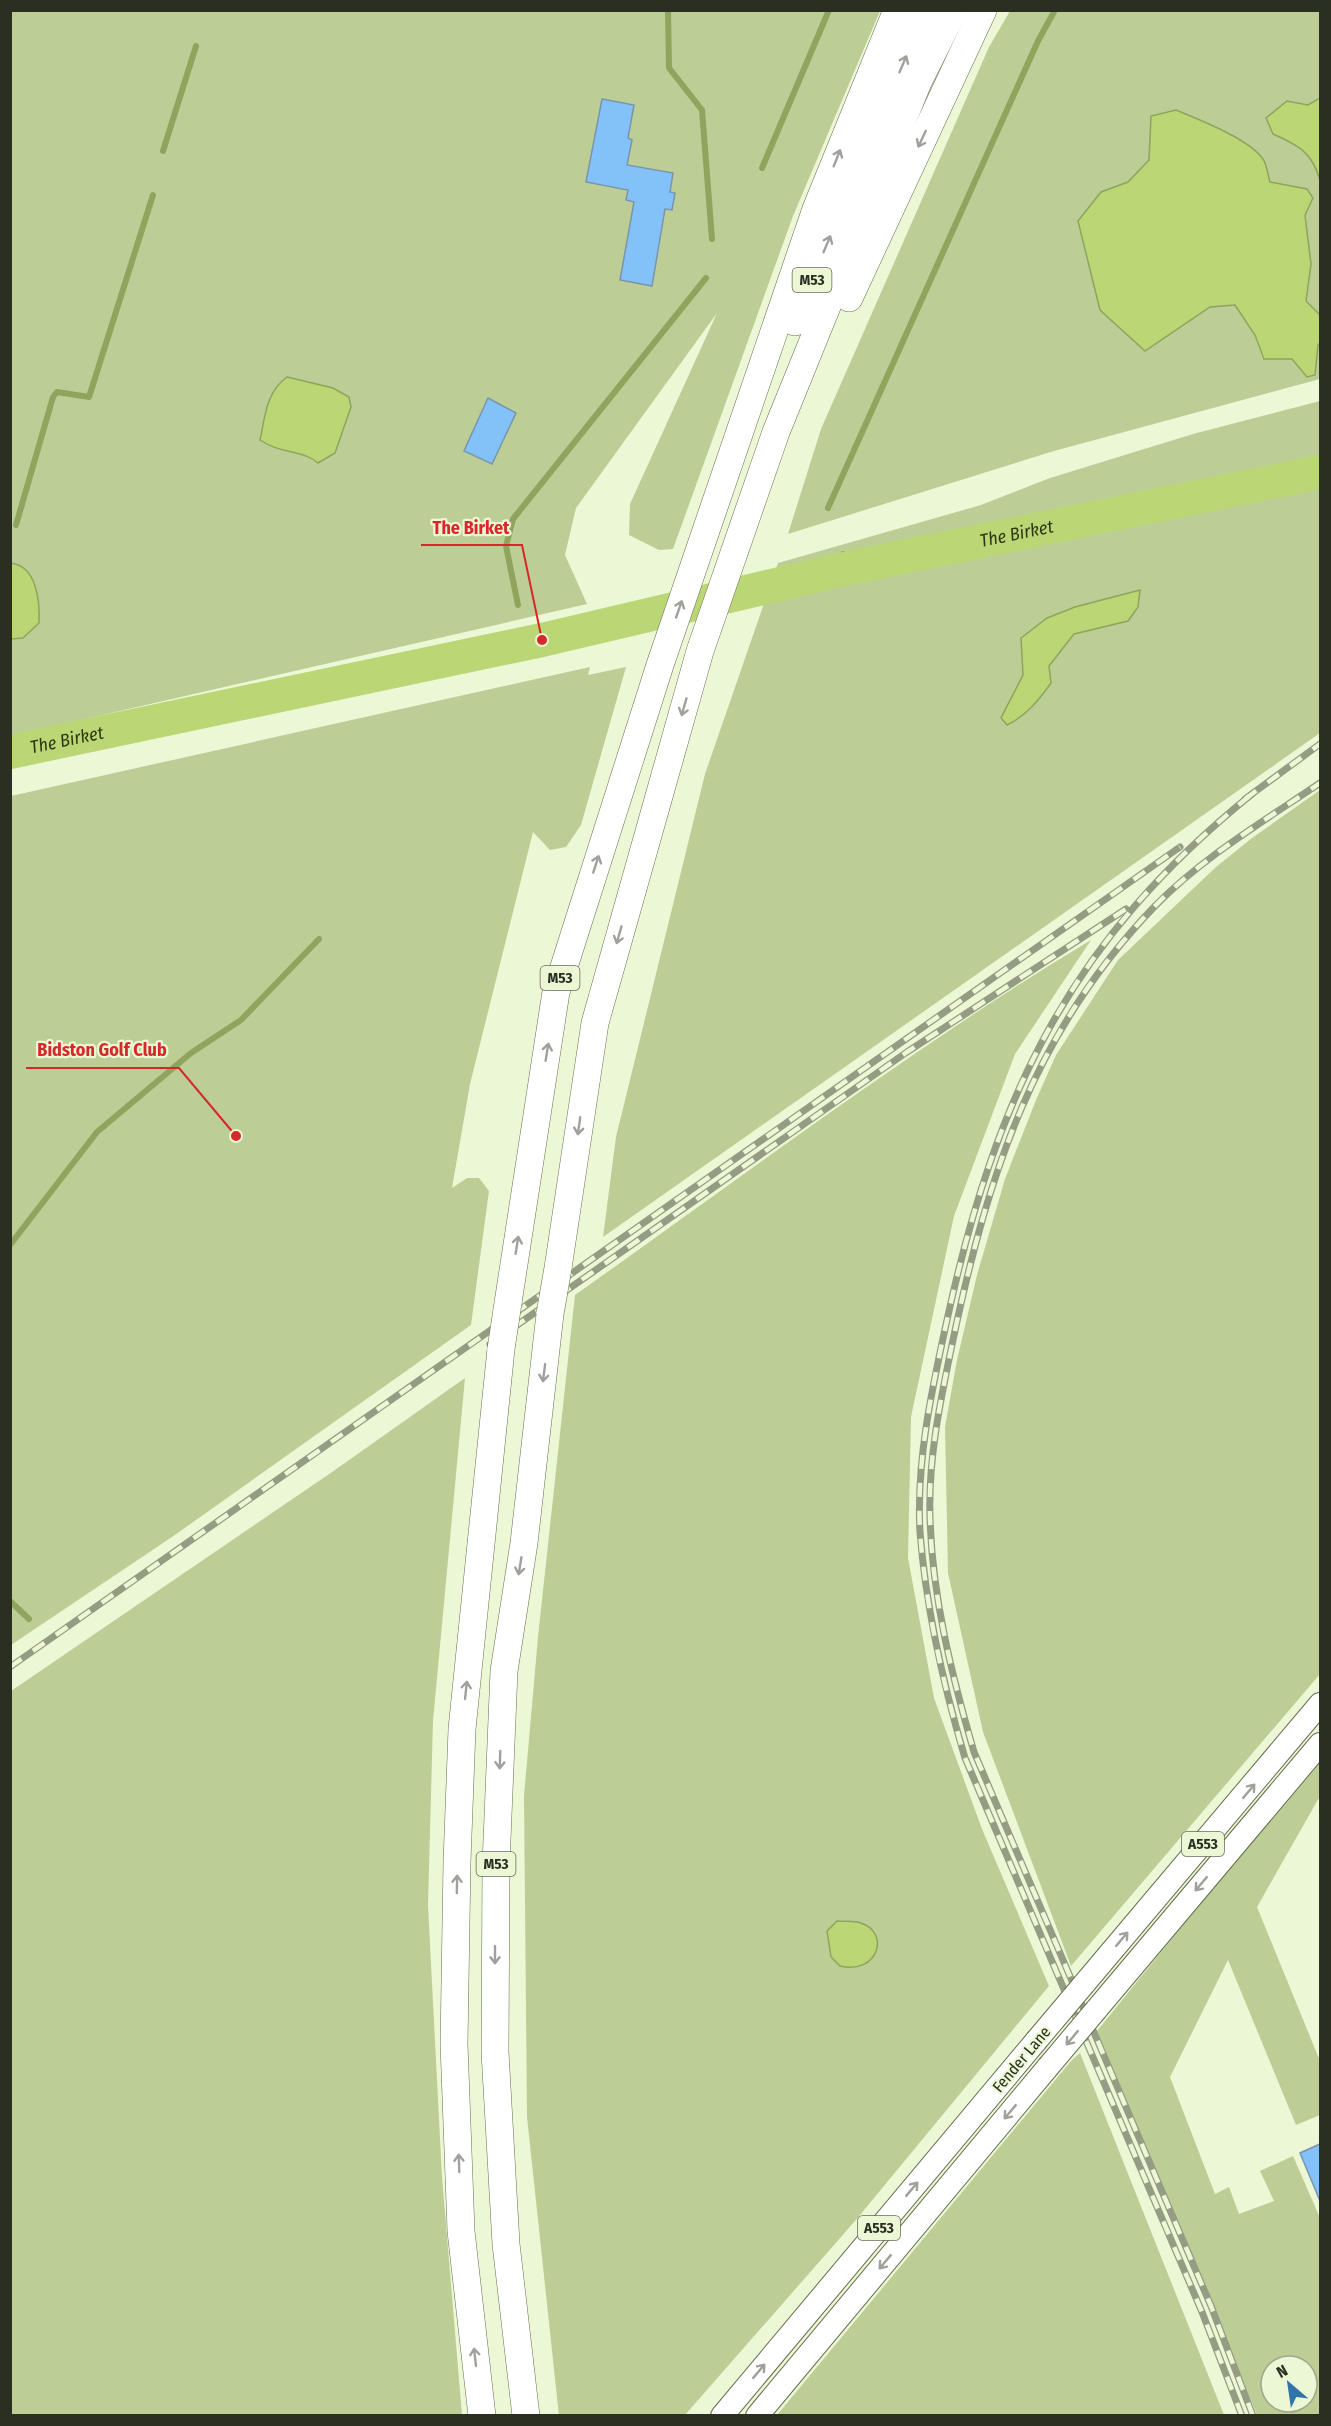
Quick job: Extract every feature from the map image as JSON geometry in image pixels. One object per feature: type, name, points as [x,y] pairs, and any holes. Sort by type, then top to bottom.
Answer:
[{"type":"highway","points":[[700,550],[816,209],[897,10]]},
{"type":"highway","name":"M53","points":[[482,2415],[461,2231],[454,2044],[462,1729],[501,1348],[556,992],[660,665],[700,550],[925,10]]},
{"type":"highway","name":"M53","points":[[526,2415],[506,2244],[495,2064],[496,1864],[504,1671],[524,1543],[550,1314],[595,1023],[700,651],[739,536],[776,432],[918,82],[954,10]]},
{"type":"highway","points":[[739,536],[983,10]]},
{"type":"main road","name":"Fender Lane","points":[[722,2415],[1320,1704]]},
{"type":"main road","name":"Fender Lane","points":[[757,2415],[1320,1744]]},
{"type":"shaded area","points":[[10,11],[880,11],[793,216],[673,549],[659,550],[629,535],[630,504],[717,313],[576,508],[565,555],[587,604],[11,736]]},
{"type":"shaded area","points":[[1010,11],[1320,11],[1320,379],[1054,451],[788,534],[821,429],[989,47]]},
{"type":"shaded area","points":[[1320,98],[1320,180],[1308,156],[1297,146],[1273,134],[1266,118],[1287,101],[1308,105]]},
{"type":"shaded area","points":[[1176,110],[1247,144],[1263,159],[1270,182],[1307,189],[1313,198],[1305,215],[1311,264],[1306,301],[1320,315],[1320,343],[1315,375],[1307,377],[1292,359],[1264,359],[1255,335],[1235,305],[1210,307],[1145,351],[1100,310],[1078,221],[1101,192],[1128,182],[1149,160],[1151,116]]},
{"type":"shaded area","points":[[287,377],[333,388],[349,397],[351,407],[335,453],[318,463],[306,456],[276,448],[260,440],[271,397]]},
{"type":"shaded area","points":[[1320,401],[1320,733],[603,1237],[616,1137],[705,774],[778,563],[981,505],[1050,478],[1193,434]]},
{"type":"shaded area","points":[[10,563],[19,565],[31,577],[39,605],[39,623],[23,638],[11,639]]},
{"type":"shaded area","points":[[1140,590],[1138,607],[1128,621],[1074,634],[1049,666],[1051,683],[1026,712],[1007,725],[1001,718],[1023,675],[1021,638],[1047,618],[1075,607]]},
{"type":"shaded area","points":[[590,667],[588,675],[626,667],[581,825],[566,847],[550,850],[533,832],[470,1084],[452,1188],[467,1178],[479,1178],[489,1191],[471,1325],[172,1537],[11,1645],[11,796]]},
{"type":"shaded area","points":[[1320,790],[1320,1674],[1071,1966],[983,1732],[948,1573],[945,1427],[957,1360],[977,1275],[1005,1179],[1056,1055],[1118,960],[1216,867],[1252,838]]},
{"type":"shaded area","points":[[1091,940],[1015,1054],[954,1216],[911,1417],[908,1558],[934,1698],[982,1829],[1049,1986],[855,2221],[685,2415],[559,2416],[527,2117],[524,1796],[538,1637],[575,1295],[894,1068]]},
{"type":"shaded area","points":[[465,1378],[433,1721],[428,1905],[442,2177],[462,2415],[11,2415],[11,1691],[335,1470]]},
{"type":"shaded area","points":[[1320,1761],[1320,1796],[1257,1907],[1320,2061],[1320,2115],[1296,2125],[1228,1960],[1170,2077],[1215,2194],[1229,2187],[1239,2214],[1274,2201],[1260,2171],[1293,2156],[1320,2218],[1320,2415],[1257,2415],[1097,2031],[1229,1868]]},
{"type":"shaded area","points":[[837,1921],[858,1922],[870,1928],[877,1943],[876,1951],[871,1959],[853,1967],[840,1966],[831,1957],[827,1931]]},
{"type":"shaded area","points":[[1080,2053],[1224,2415],[777,2415],[1071,2061]]},
{"type":"building","points":[[602,99],[634,105],[628,138],[632,140],[627,165],[673,173],[670,192],[675,193],[672,210],[665,209],[652,286],[620,280],[634,202],[626,200],[628,190],[586,182]]},
{"type":"building","points":[[488,398],[516,413],[492,464],[464,451]]},
{"type":"building","points":[[1320,2144],[1320,2201],[1300,2153]]},
{"type":"waterway","points":[[668,10],[669,68],[702,110],[712,239]]},
{"type":"waterway","points":[[762,168],[829,10]]},
{"type":"waterway","points":[[828,508],[1038,41],[1055,10]]},
{"type":"waterway","points":[[163,151],[196,46]]},
{"type":"waterway","points":[[16,525],[53,397],[57,392],[89,397],[153,195]]},
{"type":"waterway","points":[[518,605],[506,546],[513,519],[706,278]]},
{"type":"waterway","name":"The Birket","points":[[10,752],[542,640],[848,568],[1320,472]]},
{"type":"waterway","points":[[843,554],[848,568]]},
{"type":"waterway","points":[[535,629],[542,640]]},
{"type":"waterway","points":[[10,1245],[97,1132],[191,1053],[241,1020],[319,939]]},
{"type":"waterway","points":[[10,1601],[29,1619]]},
{"type":"railway","points":[[1245,799],[1320,744]]},
{"type":"railway","points":[[1253,2416],[1211,2306],[974,1752],[951,1665],[939,1606],[932,1547],[930,1495],[933,1450],[944,1384],[982,1220],[1000,1163],[1047,1054],[1077,1003],[1113,954],[1155,906],[1193,871],[1320,783]]},
{"type":"railway","points":[[1242,2416],[1202,2312],[965,1758],[931,1618],[923,1561],[919,1505],[926,1425],[947,1320],[967,1239],[990,1164],[1017,1093],[1050,1028],[1088,966],[1134,907],[1189,850],[1252,794]]},
{"type":"railway","points":[[10,1667],[1180,847]]},
{"type":"railway","points":[[490,1344],[907,1052],[1126,909]]},
{"type":"place","name":"The Birket","points":[[542,640]]},
{"type":"place","name":"Bidston Golf Club","points":[[236,1136]]}]
